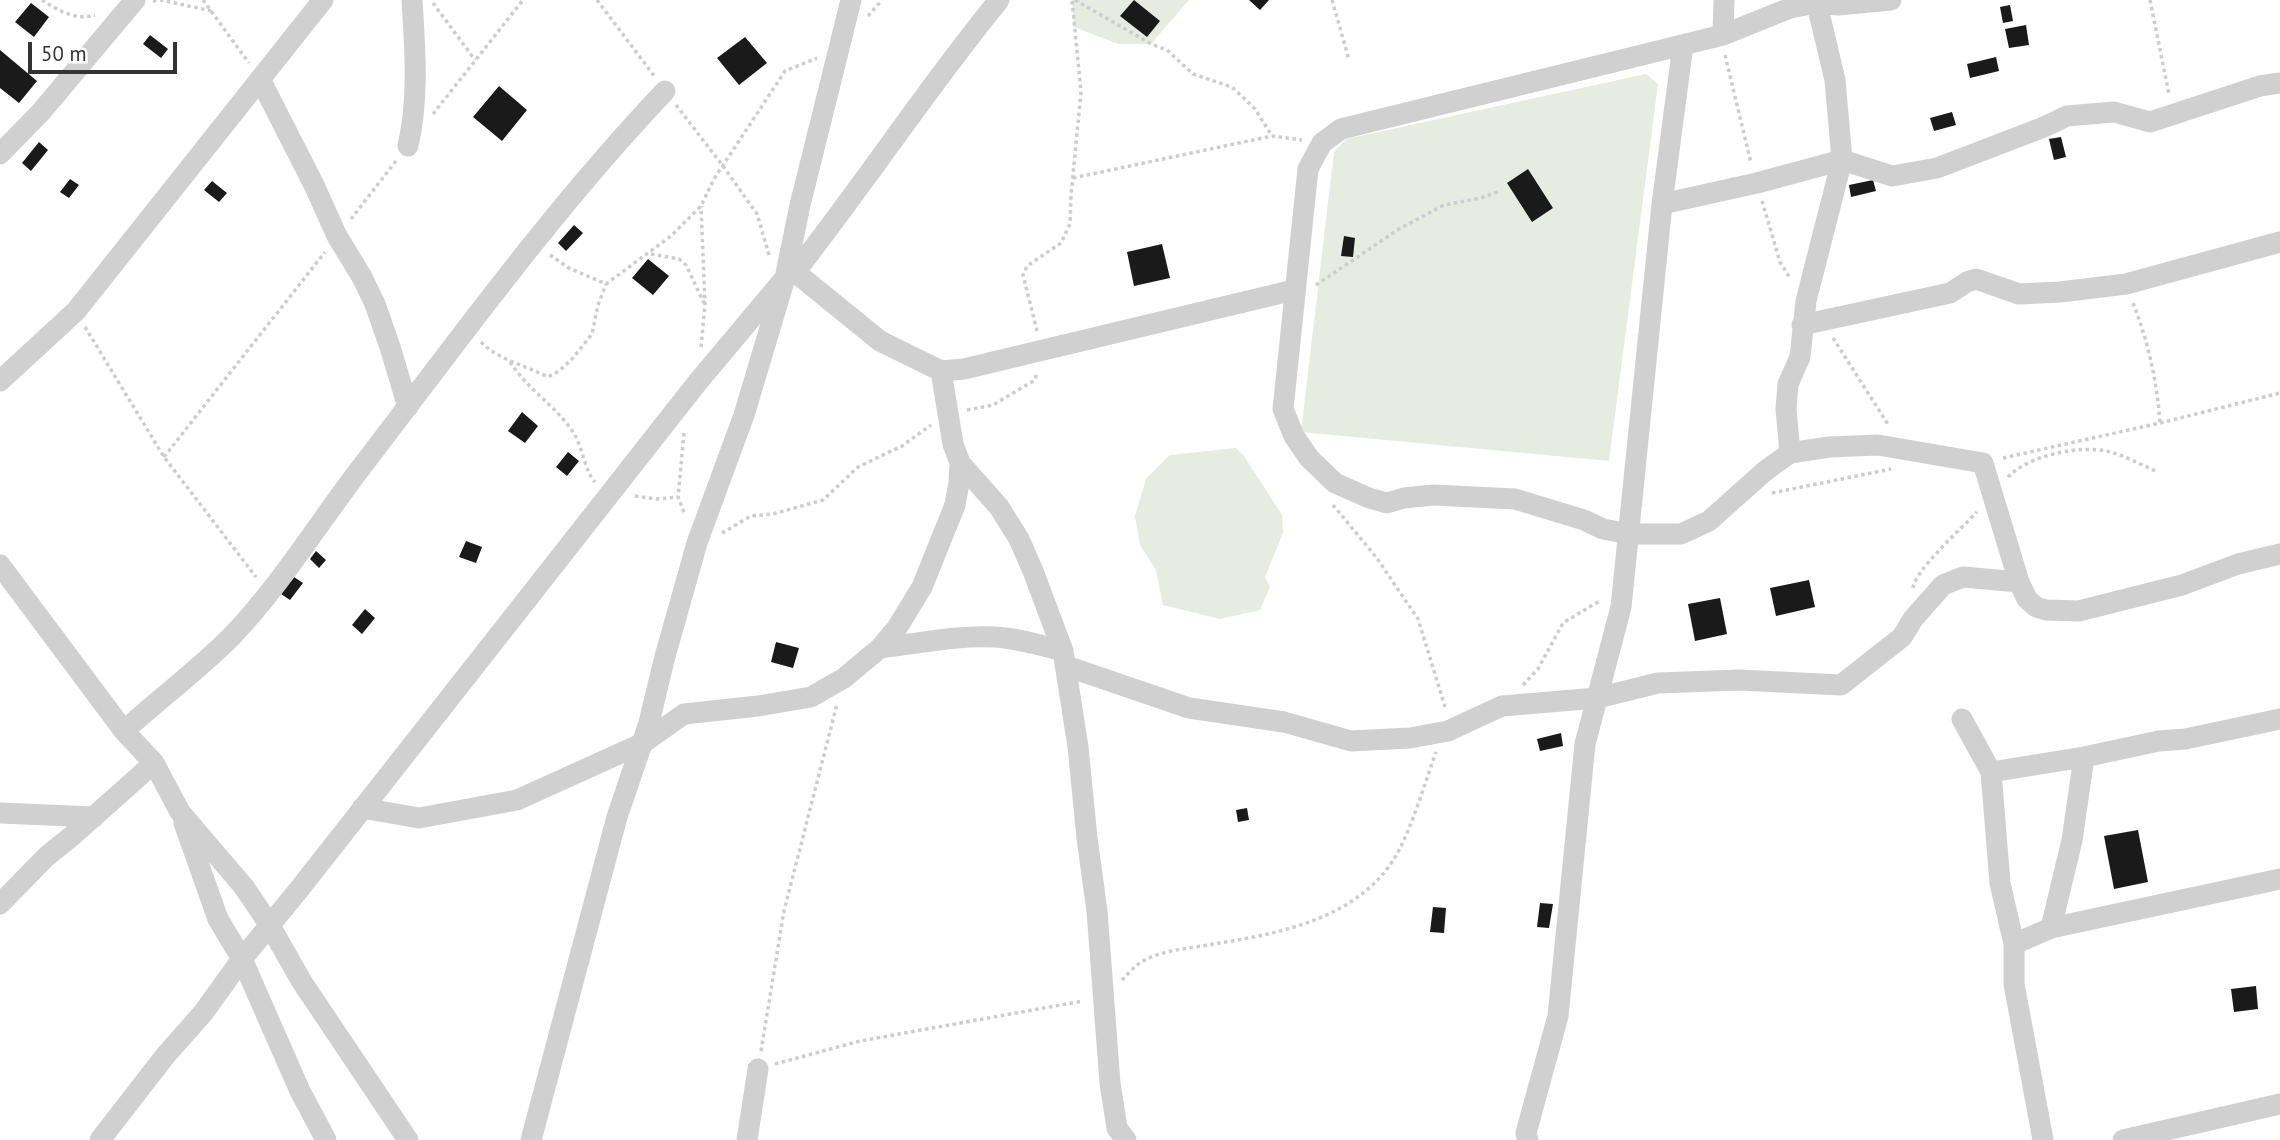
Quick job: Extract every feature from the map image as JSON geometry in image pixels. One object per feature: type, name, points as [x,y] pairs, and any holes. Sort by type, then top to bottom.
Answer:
[{"type":"street","points":[[0,154],[41,112],[135,0]]},
{"type":"street","points":[[0,381],[76,311],[323,0]]},
{"type":"street","points":[[408,146],[414,122],[415,88],[412,0]]},
{"type":"street","points":[[531,1140],[617,817],[643,743],[697,543],[744,415],[784,271],[850,10],[832,0]]},
{"type":"street","points":[[100,1140],[165,1056],[203,1013],[269,924],[301,887],[784,271],[837,218],[955,55],[999,0]]},
{"type":"street","points":[[1723,35],[1724,0]]},
{"type":"street","points":[[1891,0],[1838,5],[1816,1],[1790,8],[1723,35],[1341,129],[1322,143],[1308,169],[1283,409],[1294,436],[1309,458],[1335,483],[1387,503],[1433,495],[1515,499],[1584,520],[1603,529],[1630,534],[1681,534],[1709,521],[1765,471],[1790,453],[1829,447],[1878,445],[1983,463],[2019,582],[2027,599],[2036,607],[2046,610],[2079,611],[2182,585],[2238,564],[2280,554]]},
{"type":"street","points":[[1790,453],[1786,409],[1788,384],[1800,356],[1806,301],[1842,160],[1835,79],[1816,1]]},
{"type":"street","points":[[1528,1140],[1526,1133],[1558,1016],[1585,744],[1621,607],[1624,586],[1662,204],[1683,44]]},
{"type":"street","points":[[260,79],[337,236],[362,277],[390,347],[408,407]]},
{"type":"street","points":[[1662,204],[1757,183],[1842,160],[1892,176],[1937,168],[2067,116],[2113,112],[2150,122],[2260,86],[2280,83]]},
{"type":"street","points":[[124,732],[192,674],[232,635],[268,593],[534,244],[665,91]]},
{"type":"street","points":[[1802,326],[1950,293],[1976,279],[2019,293],[2060,292],[2126,284],[2280,242]]},
{"type":"street","points":[[784,271],[880,341],[941,371],[964,369],[1294,290]]},
{"type":"street","points":[[941,371],[953,444],[960,463],[999,507],[1019,539],[1038,582],[1065,659],[1079,747],[1097,911],[1110,1083],[1116,1128],[1126,1140]]},
{"type":"street","points":[[362,808],[419,818],[517,800],[643,743],[684,714],[811,697],[844,678],[880,648],[897,628],[922,587],[955,505],[960,463]]},
{"type":"street","points":[[0,565],[124,732],[154,762],[180,813],[218,919],[242,960],[300,1091],[326,1140]]},
{"type":"street","points":[[880,648],[961,638],[994,637],[1025,641],[1189,708],[1284,722],[1351,741],[1410,738],[1450,730],[1502,706],[1597,698],[1658,683],[1739,680],[1841,685],[1902,637],[1913,619],[1943,585],[1963,577],[2019,582]]},
{"type":"street","points":[[1962,719],[1990,772],[2000,883],[2014,944],[2014,984],[2043,1140]]},
{"type":"street","points":[[1990,772],[2084,757],[2159,741],[2185,739],[2280,719]]},
{"type":"street","points":[[2051,928],[2072,841],[2084,757]]},
{"type":"street","points":[[0,904],[30,873],[154,762]]},
{"type":"street","points":[[0,813],[94,817]]},
{"type":"street","points":[[180,813],[244,887],[302,982],[408,1140]]},
{"type":"street","points":[[2014,944],[2051,928],[2280,879]]},
{"type":"street","points":[[747,1140],[758,1069]]},
{"type":"street","points":[[2123,1140],[2280,1104]]},
{"type":"path","points":[[203,0],[260,79]]},
{"type":"path","points":[[431,0],[475,60]]},
{"type":"path","points":[[597,0],[757,214],[784,271]]},
{"type":"path","points":[[1073,0],[1151,44],[1167,50],[1193,74],[1232,87],[1255,109],[1272,136]]},
{"type":"path","points":[[697,543],[713,538],[751,516],[773,514],[823,500],[858,467],[902,446],[948,414],[993,405],[1035,380],[1042,351],[1023,275],[1027,266],[1061,243],[1070,224],[1081,92],[1073,0]]},
{"type":"path","points":[[1332,0],[1349,60]]},
{"type":"path","points":[[2150,0],[2174,116]]},
{"type":"path","points":[[471,324],[491,351],[510,362],[548,377],[559,371],[592,334],[606,284],[671,236],[701,206],[714,179],[785,71],[841,47]]},
{"type":"path","points":[[1072,178],[1272,136],[1322,143]]},
{"type":"path","points":[[1294,290],[1318,284],[1399,229],[1444,205],[1481,198],[1500,191]]},
{"type":"path","points":[[534,244],[569,268],[606,284]]},
{"type":"path","points":[[649,254],[678,259],[686,265],[705,305]]},
{"type":"path","points":[[2126,284],[2146,336],[2160,423]]},
{"type":"path","points":[[76,311],[164,457],[268,593]]},
{"type":"path","points":[[510,362],[521,379],[573,432],[594,481],[612,492],[657,499],[678,497]]},
{"type":"path","points":[[844,678],[784,911],[758,1069],[860,1041],[1103,997],[1138,965],[1167,952],[1274,933],[1322,918],[1351,904],[1372,886],[1399,851],[1440,742],[1450,730],[1419,619],[1376,558],[1332,504]]},
{"type":"path","points":[[1502,706],[1538,668],[1563,623],[1624,586]]},
{"type":"shaded area","points":[[1072,0],[1189,0],[1151,44],[1118,44],[1074,27]]},
{"type":"shaded area","points":[[1646,74],[1658,84],[1609,461],[1301,432],[1334,152],[1346,139]]},
{"type":"shaded area","points":[[1236,448],[1282,515],[1283,533],[1265,577],[1270,587],[1260,610],[1220,619],[1163,605],[1156,570],[1140,545],[1135,516],[1146,479],[1170,455]]},
{"type":"building","points":[[1134,0],[1160,21],[1147,37],[1120,16]]},
{"type":"building","points":[[1249,0],[1269,0],[1260,10]]},
{"type":"building","points":[[31,3],[49,17],[34,37],[15,22]]},
{"type":"building","points":[[2010,5],[2013,21],[2003,23],[2000,7]]},
{"type":"building","points":[[2026,25],[2029,45],[2009,48],[2005,29]]},
{"type":"building","points":[[150,35],[168,49],[161,58],[143,44]]},
{"type":"building","points":[[745,37],[767,63],[739,85],[717,58]]},
{"type":"building","points":[[0,50],[37,81],[19,103],[0,88]]},
{"type":"building","points":[[1996,57],[1999,71],[1970,78],[1967,64]]},
{"type":"building","points":[[499,86],[527,110],[502,141],[473,117]]},
{"type":"building","points":[[1952,112],[1956,125],[1934,131],[1930,118]]},
{"type":"building","points":[[2061,137],[2066,157],[2054,160],[2049,139]]},
{"type":"building","points":[[39,142],[48,150],[31,171],[22,163]]},
{"type":"building","points":[[1528,169],[1553,208],[1532,222],[1507,183]]},
{"type":"building","points":[[70,179],[79,185],[69,198],[60,192]]},
{"type":"building","points":[[1873,180],[1876,191],[1851,197],[1849,185]]},
{"type":"building","points":[[212,181],[227,193],[219,202],[204,190]]},
{"type":"building","points":[[574,225],[583,233],[566,251],[558,243]]},
{"type":"building","points":[[1344,236],[1355,238],[1353,257],[1341,256]]},
{"type":"building","points":[[1162,244],[1170,278],[1134,286],[1127,252]]},
{"type":"building","points":[[648,259],[669,276],[653,295],[632,278]]},
{"type":"building","points":[[522,412],[538,426],[525,443],[508,431]]},
{"type":"building","points":[[568,452],[579,461],[567,476],[556,467]]},
{"type":"building","points":[[466,541],[482,547],[476,563],[459,557]]},
{"type":"building","points":[[316,551],[326,560],[319,568],[310,559]]},
{"type":"building","points":[[294,577],[303,583],[290,600],[281,594]]},
{"type":"building","points":[[1809,580],[1815,607],[1776,616],[1770,588]]},
{"type":"building","points":[[1720,598],[1727,634],[1695,641],[1688,604]]},
{"type":"building","points":[[365,609],[375,618],[362,634],[352,625]]},
{"type":"building","points":[[776,642],[799,648],[793,668],[771,662]]},
{"type":"building","points":[[1561,733],[1563,746],[1540,751],[1537,739]]},
{"type":"building","points":[[1247,808],[1249,820],[1238,822],[1236,810]]},
{"type":"building","points":[[2138,830],[2148,882],[2114,889],[2104,836]]},
{"type":"building","points":[[1540,903],[1553,904],[1549,928],[1537,927]]},
{"type":"building","points":[[1433,907],[1446,908],[1444,933],[1430,932]]},
{"type":"building","points":[[2256,986],[2258,1009],[2234,1012],[2231,989]]}]
